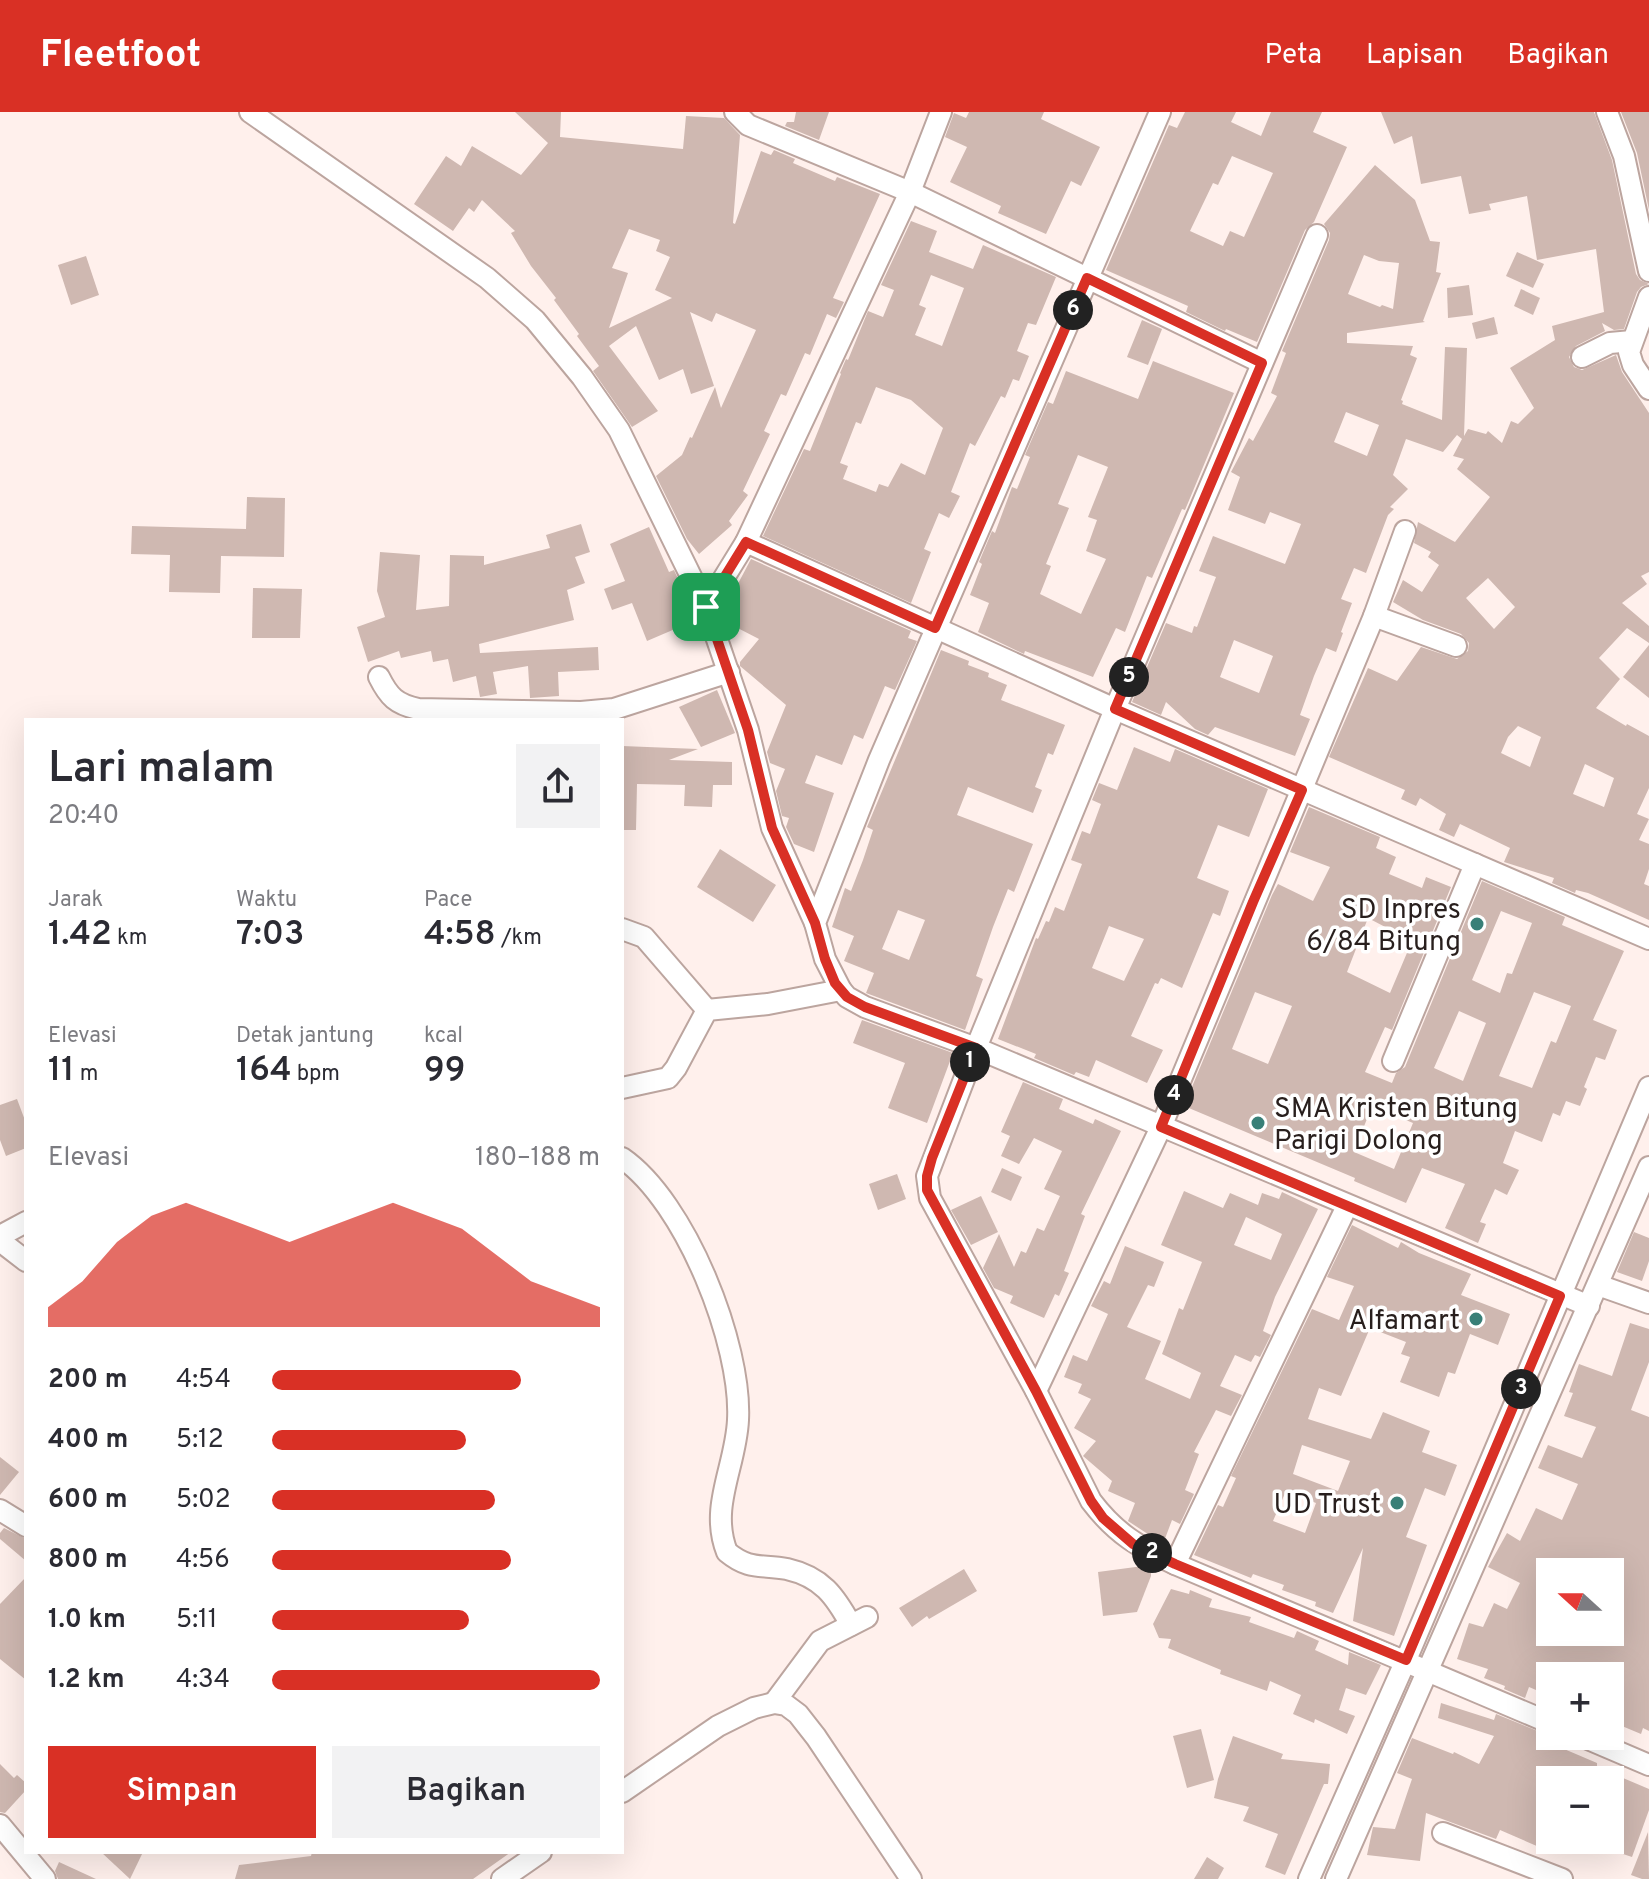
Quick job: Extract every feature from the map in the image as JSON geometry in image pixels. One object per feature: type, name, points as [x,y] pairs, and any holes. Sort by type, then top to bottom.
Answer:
[{"type":"street","points":[[250,112],[487,278],[535,320],[582,377],[619,430],[706,607],[751,742],[772,828],[815,923],[825,959],[841,990],[865,1007],[976,1048],[1589,1306]]},
{"type":"street","points":[[735,112],[748,125],[910,192],[1262,363]]},
{"type":"street","points":[[706,607],[746,542],[910,192],[941,112]]},
{"type":"street","points":[[815,923],[935,628],[1160,112]]},
{"type":"street","points":[[1607,112],[1624,156],[1649,271]]},
{"type":"street","points":[[1317,235],[1115,709],[976,1048],[932,1158],[927,1190],[1036,1391],[1091,1501],[1103,1518],[1133,1544],[1536,1717]]},
{"type":"street","points":[[1649,297],[1632,341],[1630,359],[1649,389]]},
{"type":"street","points":[[1582,357],[1610,343],[1632,341]]},
{"type":"street","points":[[1036,1391],[1161,1127],[1374,616],[1405,531]]},
{"type":"street","points":[[746,542],[1115,709],[1649,939]]},
{"type":"street","points":[[1374,616],[1456,646]]},
{"type":"street","points":[[379,677],[389,697],[401,705],[418,709],[594,712],[634,704],[729,672]]},
{"type":"street","points":[[1393,1061],[1475,864]]},
{"type":"street","points":[[624,930],[644,937],[707,1010]]},
{"type":"street","points":[[707,1010],[768,1004],[841,990]]},
{"type":"street","points":[[624,1088],[668,1078],[707,1010]]},
{"type":"street","points":[[1309,1879],[1406,1660],[1649,1087]]},
{"type":"street","points":[[624,1160],[647,1182],[692,1248],[709,1284],[733,1360],[739,1395],[738,1424],[719,1523],[727,1552],[755,1567],[786,1569],[814,1579],[835,1595],[859,1621],[820,1641],[774,1703]]},
{"type":"street","points":[[1336,1879],[1649,1167]]},
{"type":"street","points":[[1175,1564],[1347,1206]]},
{"type":"street","points":[[24,1223],[0,1238],[24,1259]]},
{"type":"street","points":[[1598,1285],[1649,1303]]},
{"type":"street","points":[[0,1510],[24,1525]]},
{"type":"street","points":[[624,1791],[718,1726],[754,1708],[774,1703],[786,1705],[798,1714],[911,1879]]},
{"type":"street","points":[[1614,1750],[1649,1765]]},
{"type":"street","points":[[0,1825],[24,1854]]},
{"type":"street","points":[[1443,1833],[1550,1877]]},
{"type":"street","points":[[24,1854],[45,1879]]},
{"type":"street","points":[[502,1879],[538,1854]]},
{"type":"building","points":[[515,112],[561,112],[560,137],[683,149],[686,116],[724,118],[740,135],[735,224],[761,151],[771,155],[774,150],[795,159],[793,163],[835,181],[837,177],[880,194],[833,298],[844,302],[836,318],[827,314],[810,355],[805,353],[786,396],[781,394],[764,431],[770,434],[743,491],[748,495],[729,521],[732,525],[699,554],[687,539],[656,476],[682,455],[715,387],[721,408],[756,330],[716,313],[712,322],[690,312],[714,386],[691,394],[683,369],[659,380],[636,326],[609,346],[658,411],[632,427],[593,371],[599,366],[554,300],[556,298],[531,266],[511,233],[515,231],[482,200],[474,212],[469,208],[453,231],[414,204],[446,156],[461,166],[472,146],[521,175],[548,143]],"holes":[[[629,229],[660,240],[656,251],[670,257],[655,290],[672,298],[609,328],[628,273],[612,268]]]},
{"type":"building","points":[[796,112],[829,112],[819,140],[785,126],[787,122],[794,122]]},
{"type":"building","points":[[969,112],[1044,112],[1041,119],[1100,147],[1081,186],[1071,181],[1046,234],[998,213],[1001,206],[950,182],[967,147],[945,137],[954,113],[966,118]]},
{"type":"building","points":[[1185,112],[1236,112],[1231,122],[1261,136],[1271,112],[1322,112],[1313,132],[1347,147],[1314,222],[1305,230],[1257,342],[1225,331],[1186,312],[1188,306],[1106,270],[1169,125],[1177,128]],"holes":[[[1232,156],[1273,173],[1244,237],[1230,231],[1223,246],[1190,231],[1213,183],[1218,185]]]},
{"type":"building","points":[[1381,112],[1594,112],[1612,160],[1636,274],[1649,284],[1637,292],[1624,329],[1614,330],[1602,323],[1605,331],[1576,346],[1569,357],[1574,367],[1582,370],[1616,355],[1622,372],[1649,413],[1649,572],[1641,576],[1647,584],[1622,603],[1649,626],[1649,643],[1627,628],[1599,658],[1620,679],[1596,708],[1649,736],[1649,788],[1637,814],[1649,819],[1639,840],[1649,844],[1649,869],[1644,884],[1649,886],[1649,920],[1588,893],[1576,890],[1575,893],[1552,883],[1554,878],[1504,862],[1510,848],[1460,824],[1454,837],[1439,830],[1446,814],[1420,798],[1416,806],[1401,799],[1405,790],[1329,757],[1368,668],[1397,681],[1421,647],[1457,659],[1468,651],[1469,643],[1461,634],[1423,620],[1393,602],[1403,580],[1422,592],[1439,565],[1428,557],[1431,552],[1414,543],[1418,522],[1455,542],[1490,497],[1457,469],[1464,459],[1453,456],[1462,439],[1457,435],[1443,452],[1406,439],[1393,475],[1408,489],[1390,507],[1394,509],[1388,515],[1366,573],[1354,568],[1341,599],[1352,603],[1343,633],[1336,652],[1326,648],[1314,676],[1300,715],[1310,719],[1295,756],[1215,727],[1208,735],[1195,729],[1166,702],[1161,715],[1132,702],[1166,623],[1192,633],[1194,626],[1197,627],[1216,577],[1199,571],[1213,536],[1285,564],[1301,524],[1270,512],[1265,524],[1228,510],[1240,477],[1231,472],[1249,438],[1253,441],[1277,396],[1271,393],[1286,353],[1282,351],[1329,240],[1330,233],[1324,224],[1375,165],[1415,200],[1430,241],[1440,242],[1436,272],[1441,273],[1425,322],[1347,333],[1347,343],[1413,346],[1410,355],[1417,358],[1402,404],[1442,420],[1445,347],[1467,348],[1464,436],[1468,429],[1486,434],[1488,431],[1502,443],[1511,421],[1518,424],[1534,408],[1510,368],[1555,340],[1552,326],[1604,312],[1596,249],[1537,260],[1527,196],[1489,204],[1491,210],[1469,214],[1461,176],[1421,184],[1412,136],[1394,144]],"holes":[[[1364,255],[1379,261],[1399,263],[1393,309],[1348,294]],[[1346,412],[1379,425],[1367,456],[1334,442]],[[1488,578],[1515,607],[1494,629],[1466,598]],[[1234,640],[1273,656],[1259,693],[1220,677]],[[1518,726],[1541,737],[1530,767],[1501,753],[1508,737]],[[1585,764],[1614,778],[1604,807],[1573,794]]]},
{"type":"building","points":[[1621,112],[1649,112],[1649,210],[1637,153]]},
{"type":"building","points":[[911,221],[937,231],[929,252],[973,269],[983,245],[1056,277],[1036,325],[1028,323],[1017,351],[1029,356],[1019,381],[1013,379],[1005,398],[1001,396],[975,446],[970,443],[951,492],[960,496],[949,518],[939,513],[924,549],[931,552],[911,603],[763,536],[804,449],[810,451],[868,311],[883,317],[894,290],[881,285]],"holes":[[[931,275],[964,288],[942,346],[915,335],[926,308],[919,305]],[[876,387],[911,400],[943,428],[925,475],[901,463],[888,487],[879,484],[876,492],[843,479],[848,466],[840,463],[856,422],[861,424]]]},
{"type":"building","points":[[1517,252],[1544,264],[1533,288],[1506,276]]},
{"type":"building","points":[[86,256],[99,295],[71,305],[58,265]]},
{"type":"building","points":[[1469,285],[1473,315],[1448,318],[1447,288]]},
{"type":"building","points":[[1521,289],[1540,298],[1533,315],[1514,306]]},
{"type":"building","points":[[1494,317],[1498,334],[1476,339],[1472,323]]},
{"type":"building","points":[[1142,320],[1162,329],[1148,365],[1127,357]]},
{"type":"building","points":[[1153,361],[1234,393],[1185,510],[1182,509],[1152,578],[1147,576],[1125,632],[1116,628],[1093,677],[1025,651],[1024,654],[978,632],[989,603],[970,595],[982,564],[979,562],[992,531],[995,533],[1012,487],[1017,489],[1030,457],[1025,455],[1048,402],[1053,404],[1066,371],[1138,399]],"holes":[[[1078,455],[1108,467],[1088,517],[1097,520],[1086,551],[1106,559],[1081,614],[1040,594],[1051,566],[1046,564],[1069,508],[1058,504]]]},
{"type":"building","points":[[247,497],[285,498],[284,557],[221,556],[220,593],[169,592],[170,555],[131,554],[132,526],[246,529]]},
{"type":"building","points":[[581,524],[590,552],[575,557],[585,583],[567,590],[574,620],[479,644],[480,653],[598,647],[599,670],[558,672],[559,696],[530,698],[528,666],[493,672],[497,694],[480,697],[476,676],[453,682],[448,659],[433,662],[431,651],[401,658],[399,651],[368,662],[357,627],[385,617],[377,591],[380,552],[420,555],[416,610],[449,606],[450,555],[484,556],[484,565],[550,548],[546,535]]},
{"type":"building","points":[[649,527],[669,572],[674,570],[697,620],[688,624],[676,615],[682,626],[647,641],[632,603],[612,610],[604,589],[625,581],[610,544]]},
{"type":"building","points":[[751,559],[911,631],[908,638],[917,641],[895,690],[885,686],[863,739],[854,735],[842,765],[816,755],[805,783],[834,793],[814,852],[794,844],[786,827],[789,818],[782,816],[776,791],[785,769],[770,763],[767,752],[786,705],[740,666],[759,639],[724,621],[722,614]]},
{"type":"building","points":[[253,588],[302,589],[300,638],[252,638]]},
{"type":"building","points":[[1649,645],[1649,698],[1623,677]]},
{"type":"building","points":[[941,650],[969,661],[968,665],[989,673],[988,677],[1007,685],[1001,700],[1065,725],[1053,755],[1048,753],[1035,787],[1042,790],[1033,813],[968,787],[957,815],[1033,844],[1014,892],[1008,889],[993,927],[976,976],[983,979],[965,1030],[866,993],[874,973],[844,961],[854,936],[832,927],[845,888],[851,891],[863,860],[873,830],[867,827]],"holes":[[[898,910],[925,920],[909,960],[882,949]]]},
{"type":"building","points":[[717,690],[735,733],[701,747],[679,707]]},
{"type":"building","points":[[624,746],[698,749],[669,760],[732,762],[732,785],[713,785],[712,807],[684,806],[685,785],[637,784],[636,830],[624,830]]},
{"type":"building","points":[[1134,747],[1170,762],[1175,749],[1268,789],[1249,837],[1218,825],[1197,878],[1229,891],[1220,916],[1213,913],[1182,988],[1161,978],[1158,984],[1155,983],[1131,1036],[1163,1050],[1147,1083],[1096,1060],[1089,1077],[1076,1072],[1074,1075],[1034,1058],[1036,1054],[998,1039],[1036,938],[1046,921],[1049,922],[1055,907],[1064,911],[1082,864],[1071,860],[1082,831],[1090,834],[1101,804],[1092,800],[1099,783],[1117,790]],"holes":[[[1109,926],[1144,939],[1124,981],[1092,968]]]},
{"type":"building","points":[[1309,807],[1380,837],[1376,848],[1396,857],[1389,874],[1422,888],[1426,877],[1451,887],[1392,1030],[1385,1027],[1365,1072],[1392,1083],[1396,1073],[1405,1067],[1482,881],[1565,917],[1562,925],[1624,951],[1593,1020],[1617,1030],[1605,1060],[1596,1057],[1580,1106],[1566,1101],[1560,1116],[1553,1113],[1542,1142],[1515,1131],[1503,1163],[1519,1170],[1507,1195],[1495,1189],[1480,1222],[1486,1224],[1478,1243],[1445,1228],[1465,1184],[1422,1168],[1406,1203],[1354,1181],[1355,1178],[1184,1106],[1278,884],[1313,901],[1330,867],[1290,852]],"holes":[[[1501,911],[1532,923],[1512,974],[1507,973],[1500,993],[1472,980]],[[1368,918],[1412,941],[1390,993],[1347,972]],[[1255,992],[1292,1006],[1268,1064],[1232,1049]],[[1534,992],[1571,1006],[1556,1043],[1551,1041],[1532,1088],[1499,1076]],[[1459,1011],[1486,1023],[1463,1081],[1434,1068]],[[1372,1106],[1413,1123],[1394,1169],[1354,1152]]]},
{"type":"building","points":[[720,849],[776,885],[753,922],[697,887]]},
{"type":"building","points":[[862,1020],[953,1053],[927,1123],[888,1108],[905,1063],[853,1043]]},
{"type":"building","points":[[1023,1082],[1063,1099],[1059,1109],[1093,1124],[1095,1119],[1121,1131],[1081,1214],[1085,1216],[1064,1271],[1069,1273],[1059,1296],[1055,1294],[1044,1318],[1010,1303],[1013,1296],[994,1288],[983,1268],[999,1234],[1014,1267],[1021,1251],[1026,1253],[1037,1228],[1044,1231],[1060,1196],[1044,1189],[1062,1151],[1034,1138],[1019,1164],[1001,1156],[1010,1136],[1001,1132]]},
{"type":"building","points":[[17,1099],[24,1118],[24,1149],[6,1156],[0,1140],[0,1105]]},
{"type":"building","points":[[1002,1168],[1022,1177],[1011,1201],[991,1192]]},
{"type":"building","points":[[897,1174],[906,1199],[878,1210],[869,1184]]},
{"type":"building","points":[[1184,1191],[1223,1208],[1230,1193],[1258,1205],[1262,1193],[1279,1199],[1282,1192],[1318,1209],[1275,1297],[1263,1331],[1271,1335],[1260,1357],[1255,1355],[1251,1362],[1235,1355],[1220,1386],[1242,1395],[1231,1416],[1216,1410],[1194,1452],[1199,1454],[1185,1490],[1194,1494],[1180,1524],[1172,1520],[1163,1544],[1128,1521],[1135,1503],[1108,1491],[1112,1481],[1083,1456],[1096,1441],[1074,1428],[1091,1399],[1078,1393],[1082,1384],[1064,1377],[1073,1355],[1087,1361],[1108,1314],[1091,1306],[1104,1281],[1110,1284],[1125,1246],[1164,1262],[1154,1287],[1148,1285],[1127,1327],[1161,1341],[1145,1379],[1190,1399],[1201,1373],[1162,1354],[1179,1308],[1183,1310],[1202,1262],[1161,1245]],"holes":[[[1246,1217],[1282,1234],[1271,1260],[1234,1245]]]},
{"type":"building","points":[[981,1196],[998,1232],[971,1245],[951,1210]]},
{"type":"building","points":[[1352,1225],[1398,1248],[1401,1242],[1419,1253],[1471,1274],[1461,1295],[1510,1314],[1498,1345],[1470,1334],[1455,1374],[1448,1372],[1439,1397],[1400,1382],[1410,1357],[1401,1354],[1406,1342],[1370,1328],[1341,1396],[1319,1388],[1308,1419],[1371,1439],[1383,1412],[1430,1431],[1422,1452],[1457,1465],[1445,1496],[1425,1488],[1406,1537],[1427,1545],[1394,1636],[1353,1621],[1363,1548],[1333,1613],[1315,1606],[1316,1602],[1282,1590],[1284,1585],[1253,1574],[1251,1578],[1194,1555],[1218,1505],[1223,1507],[1236,1478],[1231,1476],[1312,1309],[1339,1320],[1354,1286],[1327,1277]],"holes":[[[1302,1445],[1350,1461],[1338,1491],[1293,1474]],[[1286,1491],[1316,1503],[1305,1533],[1273,1521]]]},
{"type":"building","points":[[1634,1232],[1649,1238],[1649,1261],[1642,1281],[1617,1272]]},
{"type":"building","points":[[1630,1323],[1649,1329],[1649,1362],[1631,1410],[1649,1417],[1649,1731],[1643,1728],[1641,1734],[1624,1727],[1624,1662],[1536,1662],[1536,1690],[1529,1687],[1525,1698],[1484,1678],[1488,1669],[1457,1659],[1469,1623],[1483,1627],[1494,1603],[1507,1609],[1520,1583],[1488,1567],[1507,1533],[1520,1541],[1536,1508],[1562,1520],[1578,1484],[1538,1468],[1548,1445],[1582,1458],[1596,1427],[1564,1416],[1579,1364],[1612,1376]]},
{"type":"building","points":[[0,1457],[19,1472],[0,1495]]},
{"type":"building","points":[[4,1528],[24,1538],[24,1559],[0,1539]]},
{"type":"building","points":[[1143,1566],[1151,1569],[1151,1576],[1137,1612],[1103,1616],[1098,1572]]},
{"type":"building","points":[[964,1569],[977,1591],[912,1627],[899,1608]]},
{"type":"building","points":[[24,1579],[24,1678],[0,1659],[0,1604]]},
{"type":"building","points":[[1171,1589],[1189,1594],[1190,1590],[1212,1599],[1209,1607],[1251,1617],[1249,1622],[1294,1638],[1297,1631],[1319,1641],[1315,1650],[1348,1665],[1349,1652],[1381,1665],[1366,1695],[1346,1688],[1339,1710],[1355,1716],[1347,1734],[1315,1719],[1314,1723],[1293,1714],[1301,1695],[1270,1681],[1267,1691],[1220,1674],[1221,1670],[1168,1648],[1171,1639],[1159,1638],[1153,1624]]},
{"type":"building","points":[[1441,1703],[1494,1720],[1496,1714],[1536,1730],[1536,1750],[1566,1750],[1597,1763],[1597,1766],[1536,1766],[1536,1846],[1500,1830],[1496,1839],[1426,1813],[1420,1861],[1367,1855],[1373,1827],[1395,1829],[1412,1779],[1397,1773],[1412,1738],[1479,1764],[1494,1736],[1438,1718]]},
{"type":"building","points":[[1201,1729],[1214,1780],[1187,1788],[1173,1736]]},
{"type":"building","points":[[1233,1736],[1283,1754],[1281,1759],[1330,1764],[1328,1784],[1324,1784],[1285,1875],[1265,1867],[1278,1834],[1243,1821],[1249,1807],[1214,1798]]},
{"type":"building","points":[[0,1764],[14,1778],[17,1775],[24,1781],[24,1792],[5,1813],[0,1812]]},
{"type":"building","points":[[1624,1778],[1649,1789],[1649,1810],[1632,1857],[1623,1854]]},
{"type":"building","points":[[1648,1832],[1649,1879],[1642,1879],[1631,1875]]},
{"type":"building","points":[[103,1854],[142,1854],[130,1879]]},
{"type":"building","points":[[508,1854],[473,1879],[235,1879],[239,1865],[311,1856]]},
{"type":"building","points":[[1207,1857],[1224,1868],[1218,1879],[1194,1879]]},
{"type":"building","points":[[59,1862],[96,1879],[58,1879],[55,1871]]},
{"type":"place","name":"SD Inpres 6/84 Bitung","points":[[1477,924]]},
{"type":"place","name":"SMA Kristen Bitung Parigi Dolong","points":[[1258,1123]]},
{"type":"place","name":"Alfamart","points":[[1476,1319]]},
{"type":"place","name":"UD Trust","points":[[1397,1503]]},
{"type":"route","points":[[1087,278],[1262,363],[1115,709],[1302,790],[1161,1127],[1560,1296],[1406,1660],[1133,1544],[1103,1518],[1091,1501],[1036,1391],[927,1190],[932,1158],[976,1048],[865,1007],[847,997],[835,983],[815,923],[772,828],[748,730],[706,607],[746,542],[935,628],[1087,278]]}]
